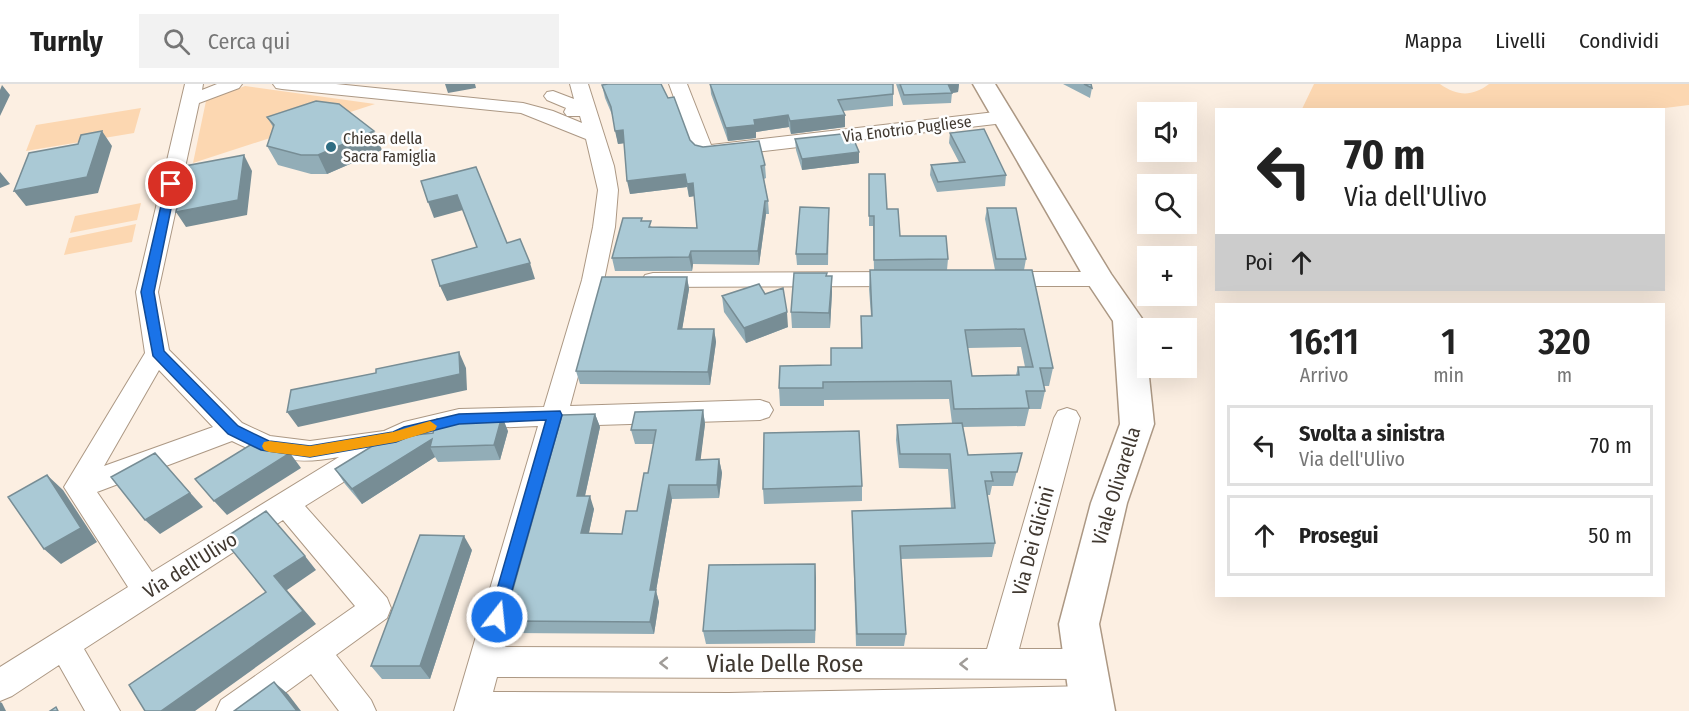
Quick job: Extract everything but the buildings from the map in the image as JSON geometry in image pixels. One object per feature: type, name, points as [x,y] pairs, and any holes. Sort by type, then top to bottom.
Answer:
[{"type":"street","points":[[232,84],[192,92],[147,292],[157,353],[233,430],[266,446],[310,452],[396,437]]},
{"type":"street","points":[[282,84],[429,92],[523,108],[593,135]]},
{"type":"street","name":"Via Enotrio Pugliese","points":[[678,84],[704,152],[1004,117]]},
{"type":"street","name":"Viale Olivarella","points":[[984,84],[1100,279],[1128,320],[1137,424],[1109,503],[1079,624],[1092,707]]},
{"type":"street","points":[[523,108],[553,96],[584,93]]},
{"type":"street","points":[[553,96],[584,93]]},
{"type":"street","points":[[546,115],[584,93]]},
{"type":"street","points":[[471,710],[555,415],[612,280],[604,226],[608,190],[604,166],[593,135],[584,93]]},
{"type":"street","points":[[612,280],[923,279]]},
{"type":"street","points":[[982,279],[1100,279]]},
{"type":"street","points":[[78,487],[157,353]]},
{"type":"street","name":"Via dell'Ulivo","points":[[0,685],[404,432],[459,419],[760,410]]},
{"type":"street","name":"Via Dei Glicini","points":[[999,664],[1067,418]]},
{"type":"street","points":[[78,487],[233,430]]},
{"type":"street","points":[[78,487],[148,591]]},
{"type":"street","points":[[233,711],[376,608],[286,504]]},
{"type":"street","points":[[64,645],[103,711]]},
{"type":"street","points":[[314,652],[359,711]]},
{"type":"street","name":"Viale Delle Rose","points":[[485,662],[1085,664]]},
{"type":"street","name":"Viale Delle Rose","points":[[471,710],[1092,707]]},
{"type":"shaded area","points":[[1314,84],[1440,84],[1458,93],[1471,93],[1489,84],[1689,84],[1689,105],[1665,108],[1302,108]]},
{"type":"shaded area","points":[[245,86],[375,104],[193,163],[206,101]]},
{"type":"shaded area","points":[[141,108],[134,133],[26,151],[36,125]]},
{"type":"shaded area","points":[[141,203],[137,220],[70,233],[75,216]]},
{"type":"shaded area","points":[[136,224],[132,242],[64,255],[69,238]]},
{"type":"slow traffic","points":[[269,446],[310,452],[396,437],[404,432],[430,426]]},
{"type":"place","name":"Chiesa della Sacra Famiglia","points":[[331,147]]},
{"type":"route","points":[[171,184],[147,292],[157,353],[233,430],[266,446],[310,452],[396,437],[404,432],[459,419],[555,415],[497,617]]}]
